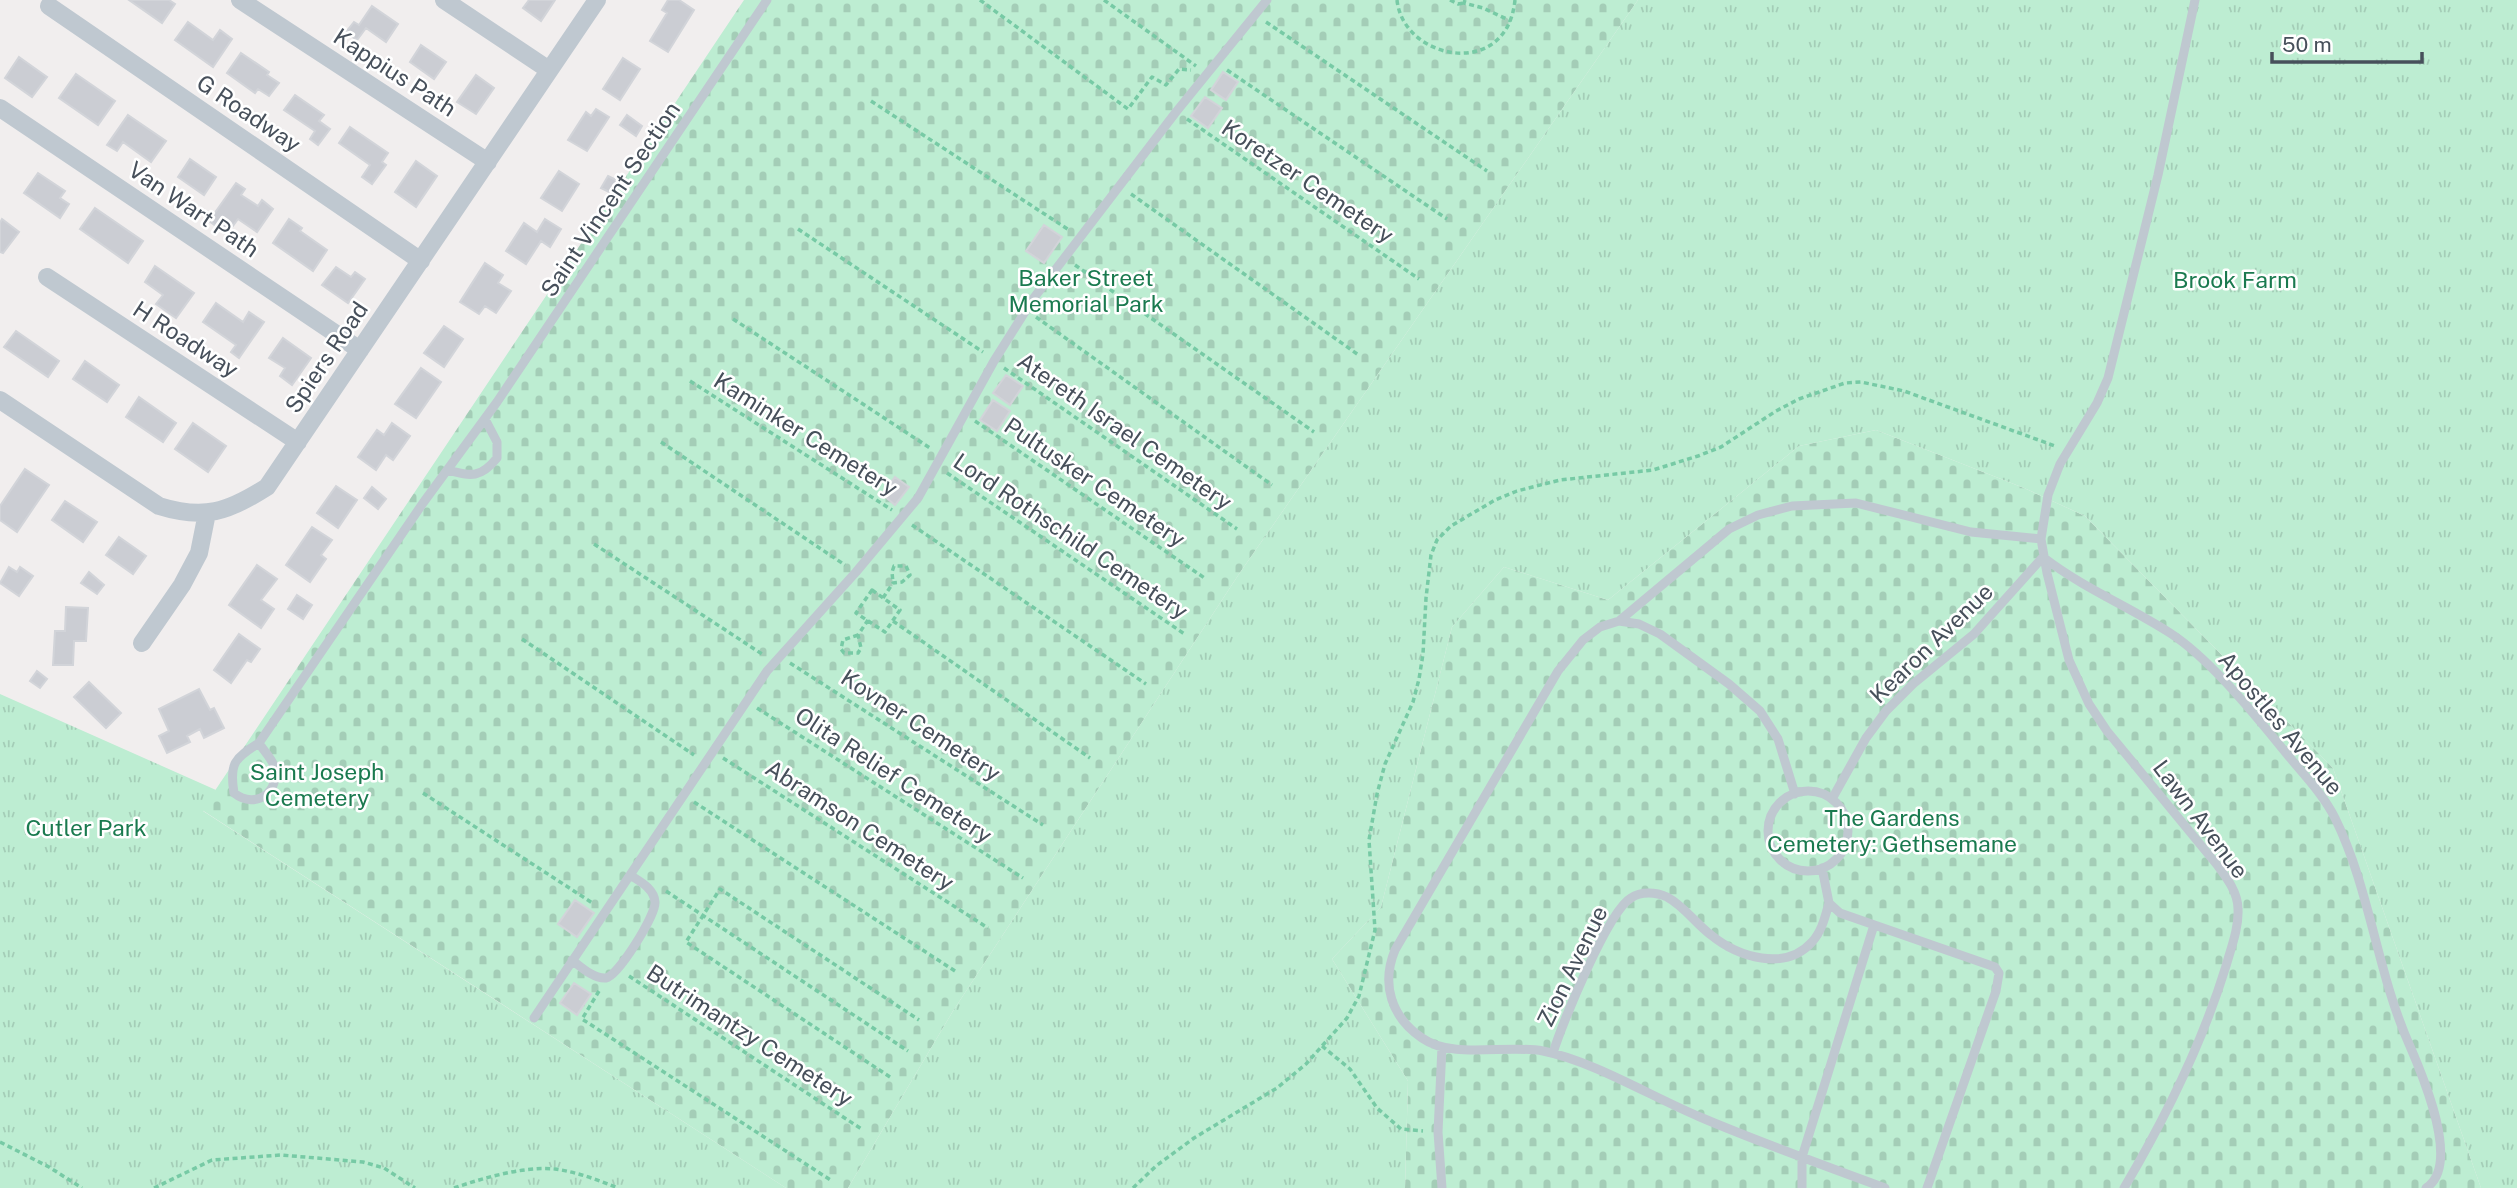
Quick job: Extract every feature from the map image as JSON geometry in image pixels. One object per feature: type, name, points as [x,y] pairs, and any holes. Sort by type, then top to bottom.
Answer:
[{"type":"street","name":"Kappius Path","points":[[240,0],[488,162]]},
{"type":"street","points":[[444,0],[549,70]]},
{"type":"street","name":"Spiers Road","points":[[2,405],[159,506],[183,513],[207,513],[237,506],[267,487],[597,0]]},
{"type":"street","name":"G Roadway","points":[[49,6],[421,261]]},
{"type":"street","name":"Van Wart Path","points":[[0,108],[360,350]]},
{"type":"street","name":"H Roadway","points":[[47,276],[298,442]]},
{"type":"street","points":[[142,643],[183,585],[200,553],[207,513]]},
{"type":"lane","name":"Saint Vincent Section","points":[[259,743],[274,766],[273,784],[265,797],[254,801],[244,800],[234,793],[231,775],[239,756],[259,743],[485,419],[767,0]]},
{"type":"lane","points":[[534,1018],[746,701],[777,659],[856,572],[924,489],[994,360],[1025,310],[1267,0]]},
{"type":"lane","name":"Lawn Avenue","points":[[2124,1188],[2174,1097],[2201,1036],[2229,955],[2238,918],[2238,904],[2218,866],[2107,731],[2086,698],[2069,660],[2043,557],[2041,539],[2045,505],[2060,464],[2097,404],[2108,378],[2158,175],[2195,0]]},
{"type":"lane","points":[[447,470],[471,476],[487,470],[497,458],[498,442],[485,419]]},
{"type":"lane","points":[[1885,1188],[1701,1118],[1575,1060],[1527,1049],[1476,1050],[1442,1047],[1419,1036],[1405,1023],[1394,1007],[1388,983],[1395,950],[1558,671],[1583,640],[1601,627],[1619,621],[1729,529],[1758,515],[1792,506],[1856,503],[1971,532],[2041,539]]},
{"type":"lane","name":"Kearon Avenue","points":[[1832,799],[1872,729],[1886,711],[1913,684],[1979,629],[2043,557]]},
{"type":"lane","name":"Apostles Avenue","points":[[2043,557],[2074,580],[2163,628],[2187,645],[2259,721],[2331,810],[2346,843],[2398,1017],[2433,1105],[2440,1162],[2437,1178],[2426,1188]]},
{"type":"lane","points":[[1619,621],[1639,624],[1660,634],[1730,684],[1760,711],[1778,739],[1794,794]]},
{"type":"lane","points":[[1814,792],[1832,799],[1844,814],[1848,834],[1838,857],[1822,868],[1809,871],[1796,869],[1779,859],[1768,835],[1771,816],[1778,805],[1794,794],[1814,792]]},
{"type":"lane","points":[[1822,868],[1829,903],[1840,913],[1995,967],[1999,972],[1996,991],[1927,1188]]},
{"type":"lane","points":[[572,960],[597,976],[608,977],[618,970],[654,911],[654,897],[647,887],[630,874]]},
{"type":"lane","name":"Zion Avenue","points":[[1553,1053],[1568,1011],[1609,926],[1619,909],[1630,898],[1651,893],[1666,897],[1721,943],[1746,955],[1770,959],[1792,955],[1813,941],[1822,926],[1829,903]]},
{"type":"lane","points":[[1801,1188],[1802,1157],[1874,925]]},
{"type":"lane","points":[[1442,1047],[1438,1132],[1442,1188]]},
{"type":"path","points":[[980,0],[1128,108],[1152,78],[1166,85],[1179,69],[1191,70],[1195,66]]},
{"type":"path","points":[[1104,0],[1207,74]]},
{"type":"path","points":[[1397,0],[1401,18],[1411,30],[1432,46],[1450,53],[1469,53],[1486,48],[1500,37],[1511,22],[1515,0]]},
{"type":"path","points":[[1450,0],[1458,4],[1465,1],[1511,22]]},
{"type":"path","points":[[1255,15],[1487,171]]},
{"type":"path","points":[[1216,63],[1447,219]]},
{"type":"path","points":[[871,101],[1080,237]]},
{"type":"path","name":"Koretzer Cemetery","points":[[1177,112],[1419,279]]},
{"type":"path","points":[[1121,187],[1360,355]]},
{"type":"path","name":"Atereth Israel Cemetery","points":[[798,229],[994,360],[1237,529]]},
{"type":"path","points":[[1065,258],[1314,432]]},
{"type":"path","points":[[1025,310],[1272,485]]},
{"type":"path","points":[[733,319],[942,456]]},
{"type":"path","name":"Kaminker Cemetery","points":[[690,381],[902,517],[1146,684]]},
{"type":"path","name":"Pultusker Cemetery","points":[[964,414],[1206,579]]},
{"type":"path","points":[[661,442],[856,572]]},
{"type":"path","name":"Lord Rothschild Cemetery","points":[[937,466],[1186,635]]},
{"type":"path","name":"Kovner Cemetery","points":[[594,544],[1043,825]]},
{"type":"path","points":[[883,598],[893,583],[894,566],[906,566],[910,570],[910,575],[902,582],[893,583]]},
{"type":"path","points":[[872,590],[900,610],[885,632],[868,620],[856,613],[872,590]]},
{"type":"path","points":[[858,635],[861,648],[858,653],[844,653],[841,649],[843,640],[858,635],[868,620]]},
{"type":"path","points":[[892,621],[1090,758]]},
{"type":"path","points":[[522,639],[705,762]]},
{"type":"path","name":"Olita Relief Cemetery","points":[[746,701],[1023,878]]},
{"type":"path","name":"Abramson Cemetery","points":[[713,751],[988,928]]},
{"type":"path","points":[[423,793],[605,912]]},
{"type":"path","points":[[683,795],[956,971]]},
{"type":"path","points":[[647,887],[669,893],[908,1051]]},
{"type":"path","points":[[890,1077],[686,942],[720,889],[919,1020]]},
{"type":"path","name":"Butrimantzy Cemetery","points":[[618,970],[863,1130]]},
{"type":"path","points":[[608,977],[582,1019],[832,1181]]},
{"type":"path","points":[[1322,1046],[1350,1069],[1377,1108],[1401,1129],[1438,1132]]},
{"type":"path","points":[[0,1142],[49,1167],[82,1188]]},
{"type":"path","points":[[154,1188],[212,1160],[281,1155],[363,1162],[384,1168],[415,1188]]},
{"type":"path","points":[[454,1188],[513,1173],[554,1169],[589,1177],[618,1188]]},
{"type":"green space","name":"Baker Street Memorial Park","points":[[744,0],[1638,0],[1239,574],[953,1011],[848,1188],[786,1188],[202,810]]},
{"type":"green space","name":"Brook Farm","points":[[1638,0],[2517,0],[2517,1188],[2481,1188],[2333,768],[2085,516],[2024,488],[1876,430],[1799,446],[1608,600],[1504,567],[1452,627],[1381,907],[1332,959],[1408,1081],[1405,1188],[848,1188],[953,1011],[1239,574]]},
{"type":"green space","name":"The Gardens Cemetery: Gethsemane","points":[[1876,430],[2024,488],[2085,516],[2333,768],[2481,1188],[1405,1188],[1408,1081],[1332,959],[1381,907],[1452,627],[1504,567],[1608,600],[1799,446]]},
{"type":"green space","name":"Cutler Park","points":[[0,694],[216,790],[203,811],[786,1188],[0,1188]]},
{"type":"building","points":[[129,0],[169,0],[175,4],[162,23]]},
{"type":"building","points":[[529,0],[555,0],[541,21],[523,8]]},
{"type":"building","points":[[668,0],[679,0],[694,10],[668,52],[650,41],[667,13],[662,10]]},
{"type":"building","points":[[372,6],[398,24],[386,42],[366,28],[357,40],[346,32],[354,22],[359,25]]},
{"type":"building","points":[[188,22],[213,40],[220,30],[232,39],[213,67],[175,40]]},
{"type":"building","points":[[421,45],[446,62],[434,79],[410,62]]},
{"type":"building","points":[[241,53],[269,72],[267,75],[279,83],[269,96],[258,89],[255,93],[227,73]]},
{"type":"building","points":[[19,57],[47,77],[32,97],[5,78]]},
{"type":"building","points":[[623,58],[640,69],[620,100],[603,89]]},
{"type":"building","points":[[1223,72],[1238,82],[1226,100],[1211,90]]},
{"type":"building","points":[[76,74],[115,101],[98,125],[59,98]]},
{"type":"building","points":[[476,75],[494,88],[476,114],[457,102]]},
{"type":"building","points":[[295,95],[324,115],[319,121],[330,129],[318,145],[310,139],[315,131],[284,110]]},
{"type":"building","points":[[1205,97],[1222,108],[1208,128],[1191,116]]},
{"type":"building","points":[[596,109],[609,117],[587,151],[568,140],[586,112],[591,116]]},
{"type":"building","points":[[128,115],[166,141],[151,162],[123,142],[117,151],[107,145]]},
{"type":"building","points":[[627,115],[642,126],[636,136],[620,125]]},
{"type":"building","points":[[350,127],[388,153],[382,162],[386,165],[372,184],[362,177],[370,165],[339,143]]},
{"type":"building","points":[[190,159],[216,177],[204,195],[178,177]]},
{"type":"building","points":[[416,161],[437,176],[416,207],[395,192]]},
{"type":"building","points":[[559,171],[579,184],[562,211],[541,198]]},
{"type":"building","points":[[38,173],[65,191],[60,198],[69,204],[60,218],[24,193]]},
{"type":"building","points":[[608,176],[618,181],[611,193],[601,188]]},
{"type":"building","points":[[236,183],[245,189],[241,195],[258,206],[262,200],[273,209],[257,232],[238,219],[227,234],[209,221]]},
{"type":"building","points":[[95,208],[143,241],[128,263],[80,229]]},
{"type":"building","points":[[2,219],[19,232],[3,253],[0,252]]},
{"type":"building","points":[[289,219],[302,228],[300,231],[327,250],[313,271],[273,243]]},
{"type":"building","points":[[545,219],[561,229],[550,247],[541,241],[526,264],[506,251],[524,223],[537,232]]},
{"type":"building","points":[[1044,225],[1062,237],[1044,263],[1026,251]]},
{"type":"building","points":[[485,263],[503,275],[498,283],[511,291],[496,313],[485,306],[479,314],[460,302]]},
{"type":"building","points":[[155,266],[194,293],[176,318],[156,304],[163,295],[145,282]]},
{"type":"building","points":[[336,267],[351,277],[355,272],[365,279],[348,303],[322,285]]},
{"type":"building","points":[[216,303],[243,322],[249,312],[264,322],[239,358],[231,352],[236,345],[203,322]]},
{"type":"building","points":[[444,326],[463,339],[444,367],[424,353]]},
{"type":"building","points":[[16,331],[59,361],[48,377],[4,347]]},
{"type":"building","points":[[283,338],[311,358],[292,385],[280,376],[285,368],[269,358]]},
{"type":"building","points":[[85,361],[119,385],[107,402],[73,379]]},
{"type":"building","points":[[421,368],[441,382],[416,418],[395,404]]},
{"type":"building","points":[[1006,375],[1023,386],[1010,405],[993,393]]},
{"type":"building","points":[[139,397],[176,423],[163,442],[126,417]]},
{"type":"building","points":[[993,400],[1010,411],[997,431],[980,420]]},
{"type":"building","points":[[193,423],[226,446],[208,472],[175,449]]},
{"type":"building","points":[[392,423],[410,436],[393,460],[386,455],[376,470],[358,457],[377,430],[384,435]]},
{"type":"building","points":[[25,469],[49,485],[17,532],[0,520],[0,506]]},
{"type":"building","points":[[895,477],[909,487],[895,505],[882,494]]},
{"type":"building","points":[[336,486],[357,500],[338,528],[317,513]]},
{"type":"building","points":[[372,487],[386,499],[378,509],[364,498]]},
{"type":"building","points":[[65,501],[97,522],[83,542],[52,520]]},
{"type":"building","points":[[312,527],[332,540],[321,555],[326,559],[310,582],[286,565]]},
{"type":"building","points":[[119,537],[146,556],[133,574],[106,555]]},
{"type":"building","points":[[257,565],[277,579],[261,600],[274,609],[261,628],[229,605]]},
{"type":"building","points":[[9,567],[17,572],[20,567],[33,576],[19,596],[0,583]]},
{"type":"building","points":[[89,572],[104,585],[97,594],[81,583]]},
{"type":"building","points":[[297,595],[312,605],[303,619],[288,609]]},
{"type":"building","points":[[66,607],[88,608],[86,641],[74,641],[73,665],[53,665],[55,631],[65,631]]},
{"type":"building","points":[[239,634],[260,649],[251,662],[247,660],[231,683],[214,670]]},
{"type":"building","points":[[37,671],[47,679],[40,688],[30,681]]},
{"type":"building","points":[[89,682],[121,713],[106,728],[74,697]]},
{"type":"building","points":[[199,689],[210,710],[214,708],[224,728],[204,738],[200,729],[187,736],[190,742],[167,753],[159,736],[169,731],[159,709]]},
{"type":"building","points":[[575,900],[594,913],[577,937],[558,924]]},
{"type":"building","points":[[574,983],[591,994],[577,1015],[560,1003]]},
{"type":"park label","name":"Saint Joseph Cemetery","points":[[317,784]]}]
